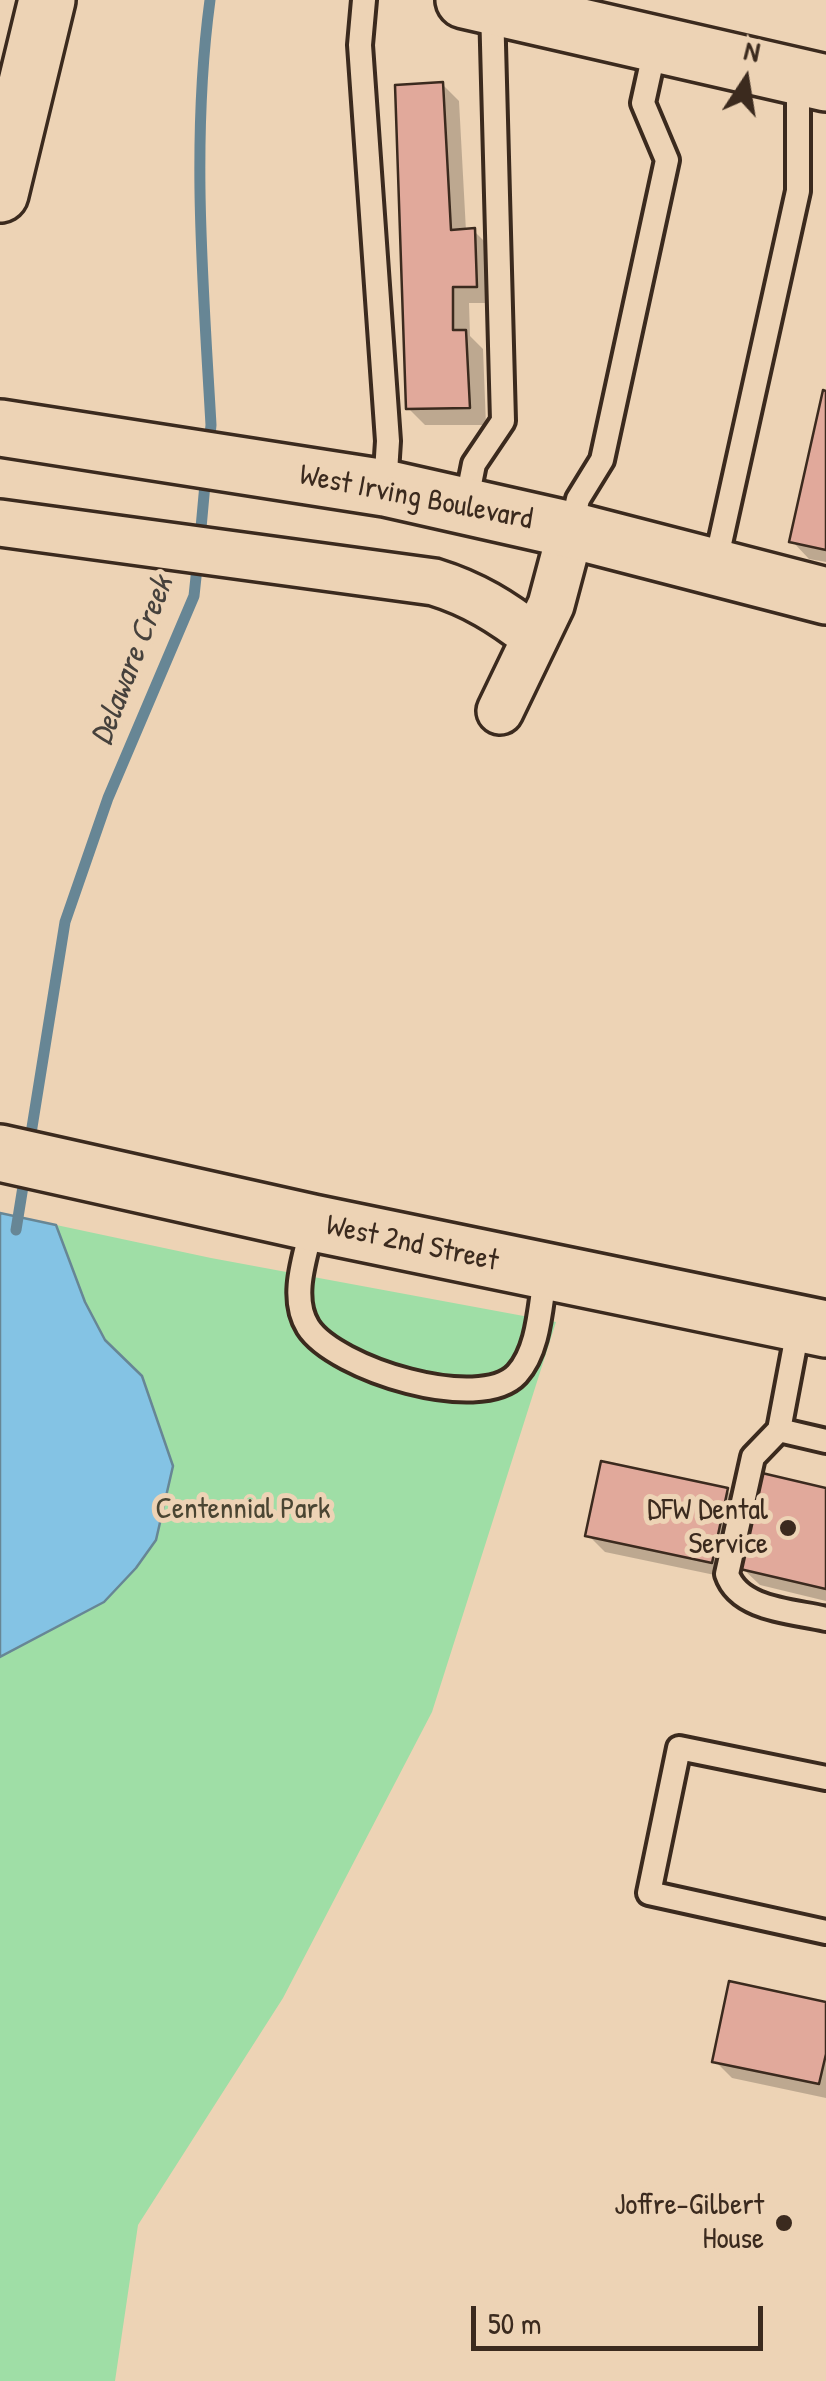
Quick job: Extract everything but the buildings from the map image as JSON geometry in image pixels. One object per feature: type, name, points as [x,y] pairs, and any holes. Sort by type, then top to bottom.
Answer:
[{"type":"main road","points":[[0,194],[48,0]]},
{"type":"main road","points":[[478,3],[812,79]]},
{"type":"main road","points":[[0,17],[15,57],[21,102]]},
{"type":"main road","name":"West Irving Boulevard","points":[[0,428],[466,504],[826,596]]},
{"type":"main road","name":"West 2nd Street","points":[[0,1153],[312,1223],[813,1326]]},
{"type":"street","points":[[0,523],[434,582],[494,606],[534,636]]},
{"type":"street","points":[[500,711],[551,605],[571,530]]},
{"type":"lane","points":[[364,0],[360,45],[388,441],[385,488]]},
{"type":"lane","points":[[466,504],[474,464],[502,421],[478,3]]},
{"type":"lane","points":[[571,530],[578,499],[602,460],[666,160],[643,104],[657,42]]},
{"type":"lane","points":[[715,566],[798,191],[812,79]]},
{"type":"lane","points":[[312,1223],[299,1291],[309,1328],[330,1348],[372,1371],[417,1385],[463,1388],[498,1384],[516,1376],[527,1360],[534,1337],[546,1272]]},
{"type":"lane","points":[[813,1326],[778,1430],[753,1457],[727,1574],[731,1587],[746,1599],[826,1619]]},
{"type":"lane","points":[[778,1430],[826,1441]]},
{"type":"lane","points":[[826,1778],[679,1748],[649,1893],[826,1932]]},
{"type":"green space","name":"Centennial Park","points":[[0,1213],[211,1258],[556,1322],[432,1712],[283,1998],[138,2225],[115,2381],[0,2381]]},
{"type":"water","points":[[0,1213],[56,1225],[85,1302],[105,1340],[142,1376],[173,1466],[156,1540],[136,1568],[104,1602],[0,1657]]},
{"type":"waterway","name":"Delaware Creek","points":[[209,445],[200,159],[210,0]]},
{"type":"waterway","name":"Delaware Creek","points":[[200,539],[206,473]]},
{"type":"waterway","name":"Delaware Creek","points":[[29,1146],[65,922],[108,798],[194,596],[198,558]]},
{"type":"waterway","name":"Delaware Creek","points":[[16,1230],[25,1174]]},
{"type":"place","name":"DFW Dental Service","points":[[788,1528]]},
{"type":"place","name":"Joffre-Gilbert House","points":[[784,2223]]}]
